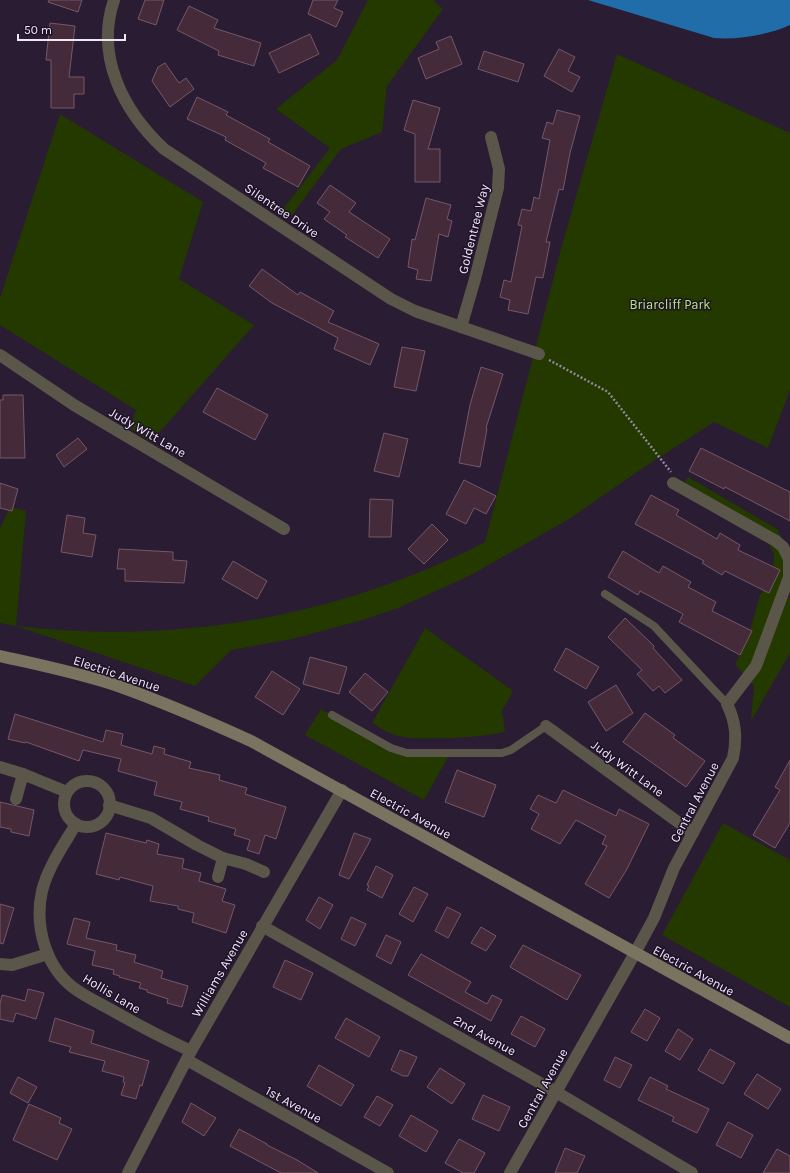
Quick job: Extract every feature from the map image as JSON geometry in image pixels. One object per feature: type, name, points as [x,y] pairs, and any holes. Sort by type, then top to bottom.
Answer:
[{"type":"street","name":"Silentree Drive","points":[[114,0],[109,29],[110,53],[115,76],[122,97],[133,116],[146,132],[164,149],[374,289],[416,311],[539,354]]},
{"type":"street","name":"Goldentree Way","points":[[461,327],[498,188],[499,169],[491,138]]},
{"type":"street","name":"Judy Witt Lane","points":[[0,355],[74,405],[284,528]]},
{"type":"street","points":[[673,483],[776,541],[783,547],[788,559],[789,577],[762,652],[756,666],[727,704]]},
{"type":"street","name":"Electric Avenue","points":[[0,656],[61,670],[117,686],[186,712],[251,741],[790,1038]]},
{"type":"street","name":"Central Avenue","points":[[510,1173],[654,918],[674,868],[733,758],[736,744],[736,729],[727,704]]},
{"type":"street","name":"Judy Witt Lane","points":[[546,726],[694,833]]},
{"type":"street","points":[[0,767],[23,774],[67,792]]},
{"type":"street","points":[[16,799],[23,774]]},
{"type":"street","points":[[83,781],[96,783],[106,792],[109,805],[104,819],[98,824],[91,826],[76,824],[66,813],[64,806],[67,792],[77,783],[83,781]]},
{"type":"street","name":"Williams Avenue","points":[[128,1173],[189,1055],[262,926],[342,790]]},
{"type":"street","points":[[109,805],[151,818],[197,845],[223,858],[246,864],[264,872]]},
{"type":"street","name":"Hollis Lane","points":[[76,824],[49,872],[43,890],[39,916],[41,937],[48,954],[62,976],[77,990],[189,1055]]},
{"type":"street","points":[[218,877],[223,858]]},
{"type":"street","name":"2nd Avenue","points":[[262,926],[556,1092],[692,1173]]},
{"type":"street","points":[[0,964],[12,965],[48,954]]},
{"type":"street","name":"1st Avenue","points":[[189,1055],[388,1173]]},
{"type":"lane","points":[[605,594],[654,626],[727,704]]},
{"type":"lane","points":[[332,715],[391,748],[407,753],[502,753],[511,750],[546,726]]},
{"type":"path","points":[[539,354],[608,392],[674,476],[673,483]]},
{"type":"green space","points":[[368,0],[433,0],[443,9],[387,86],[382,132],[341,149],[292,215],[283,209],[330,148],[276,109],[337,60]]},
{"type":"green space","name":"Briarcliff Park","points":[[617,54],[790,133],[790,390],[768,448],[714,422],[646,466],[569,519],[469,576],[398,608],[359,621],[292,639],[231,650],[195,686],[16,626],[76,631],[137,631],[197,628],[256,619],[315,607],[373,589],[430,568],[485,542],[562,245]]},
{"type":"green space","points":[[60,114],[203,202],[179,279],[254,325],[151,442],[130,428],[136,410],[0,325],[0,298]]},
{"type":"green space","points":[[688,477],[777,529],[784,544],[786,559],[779,592],[790,598],[790,653],[751,721],[754,686],[735,664],[747,642],[759,598],[773,569],[774,555],[769,544],[679,490]]},
{"type":"green space","points":[[10,507],[26,511],[16,626],[0,623],[0,528]]},
{"type":"green space","points":[[425,628],[513,691],[502,711],[505,731],[471,737],[411,738],[394,735],[372,723]]},
{"type":"green space","points":[[321,709],[380,744],[398,751],[452,750],[424,800],[305,735]]},
{"type":"green space","points":[[723,823],[790,860],[790,1007],[662,935]]},
{"type":"water","points":[[588,0],[790,0],[790,25],[772,32],[752,36],[714,38]]},
{"type":"building","points":[[49,0],[82,0],[78,12],[48,2]]},
{"type":"building","points":[[145,0],[164,0],[156,25],[138,19]]},
{"type":"building","points":[[313,0],[338,0],[334,8],[343,12],[336,27],[308,14]]},
{"type":"building","points":[[189,6],[218,20],[214,28],[261,43],[254,66],[218,55],[219,51],[177,30]]},
{"type":"building","points":[[50,23],[75,26],[69,77],[84,77],[84,94],[74,94],[74,108],[51,108],[51,60],[46,60]]},
{"type":"building","points":[[310,34],[319,54],[279,73],[269,53]]},
{"type":"building","points":[[451,36],[462,64],[426,79],[418,58],[439,49],[436,42]]},
{"type":"building","points":[[559,49],[575,57],[568,71],[580,77],[572,92],[544,76]]},
{"type":"building","points":[[484,51],[524,64],[518,82],[478,69]]},
{"type":"building","points":[[165,63],[179,83],[186,78],[194,89],[170,107],[152,81],[158,67]]},
{"type":"building","points":[[197,97],[228,112],[226,115],[270,139],[268,142],[310,166],[298,187],[263,168],[266,163],[225,140],[226,137],[187,119]]},
{"type":"building","points":[[413,100],[440,108],[428,149],[440,149],[440,182],[415,182],[415,134],[404,130]]},
{"type":"building","points":[[557,110],[580,116],[570,153],[563,190],[559,189],[546,242],[550,242],[543,278],[536,277],[528,314],[508,310],[510,300],[500,297],[504,280],[511,282],[522,226],[518,225],[522,209],[531,211],[534,197],[539,199],[550,140],[542,138],[547,122],[553,124]]},
{"type":"building","points":[[330,185],[356,203],[349,212],[390,239],[378,258],[345,237],[347,235],[324,219],[330,212],[317,203]]},
{"type":"building","points":[[426,198],[451,205],[447,219],[452,221],[448,237],[439,234],[431,281],[416,279],[418,270],[408,267],[412,239],[415,240]]},
{"type":"building","points":[[262,269],[298,295],[300,292],[334,311],[328,322],[379,344],[370,365],[334,349],[338,338],[272,303],[249,286]]},
{"type":"building","points":[[402,347],[425,351],[416,391],[394,387]]},
{"type":"building","points":[[481,367],[503,374],[486,428],[480,467],[459,463],[470,405]]},
{"type":"building","points":[[217,388],[268,415],[255,440],[203,412]]},
{"type":"building","points":[[3,395],[23,395],[25,458],[0,458],[0,400],[3,400]]},
{"type":"building","points":[[384,433],[408,439],[399,477],[374,471]]},
{"type":"building","points":[[78,438],[87,449],[64,467],[56,455]]},
{"type":"building","points":[[701,448],[790,492],[790,521],[725,487],[724,489],[689,471]]},
{"type":"building","points":[[464,480],[496,496],[486,514],[474,508],[466,524],[446,514]]},
{"type":"building","points":[[0,483],[18,489],[12,511],[0,508]]},
{"type":"building","points":[[651,495],[679,510],[676,515],[717,539],[720,533],[740,545],[738,550],[780,570],[769,593],[725,571],[722,575],[702,563],[704,561],[635,524]]},
{"type":"building","points":[[370,499],[393,500],[391,537],[369,537]]},
{"type":"building","points":[[67,515],[85,518],[83,533],[96,535],[92,557],[61,552]]},
{"type":"building","points":[[432,524],[448,540],[424,564],[408,549]]},
{"type":"building","points":[[119,549],[173,552],[173,560],[187,561],[184,583],[125,581],[125,569],[117,569]]},
{"type":"building","points":[[623,551],[659,573],[663,566],[691,582],[688,587],[716,602],[712,611],[752,631],[740,655],[679,622],[683,614],[640,591],[638,595],[608,577]]},
{"type":"building","points":[[233,561],[267,581],[257,599],[222,579]]},
{"type":"building","points":[[625,618],[654,646],[653,648],[682,680],[665,693],[659,686],[653,691],[637,674],[642,670],[608,637]]},
{"type":"building","points":[[566,648],[599,667],[586,689],[554,670]]},
{"type":"building","points":[[310,657],[347,667],[339,694],[303,684]]},
{"type":"building","points":[[272,671],[300,689],[283,715],[255,697]]},
{"type":"building","points":[[365,673],[388,692],[372,711],[349,692]]},
{"type":"building","points":[[616,685],[633,713],[606,731],[588,702]]},
{"type":"building","points":[[645,713],[675,735],[673,738],[705,761],[686,787],[623,742]]},
{"type":"building","points":[[15,714],[103,742],[106,730],[123,734],[121,745],[152,754],[154,746],[165,749],[164,754],[191,762],[189,768],[220,775],[219,780],[247,788],[245,794],[286,807],[276,839],[265,835],[259,854],[247,850],[250,840],[234,835],[236,829],[208,821],[209,817],[180,809],[182,802],[154,795],[157,782],[118,771],[121,759],[83,750],[79,761],[26,742],[8,739]]},
{"type":"building","points":[[790,760],[790,823],[775,848],[753,835],[780,790],[775,787]]},
{"type":"building","points":[[457,770],[496,785],[484,817],[445,802]]},
{"type":"building","points":[[563,790],[616,816],[619,809],[649,824],[627,869],[609,898],[585,884],[607,846],[602,844],[606,836],[576,820],[560,844],[531,829],[539,814],[530,809],[538,795],[556,803]]},
{"type":"building","points":[[0,802],[34,810],[29,836],[11,832],[11,829],[0,827]]},
{"type":"building","points":[[106,833],[146,843],[147,840],[159,844],[157,854],[184,859],[182,868],[201,873],[199,881],[226,889],[222,901],[235,905],[226,933],[192,922],[194,913],[178,909],[178,906],[150,901],[153,886],[120,877],[119,880],[96,874]]},
{"type":"building","points":[[354,833],[371,839],[349,879],[339,875]]},
{"type":"building","points":[[376,866],[393,875],[382,898],[367,890],[369,886],[367,885]]},
{"type":"building","points":[[414,887],[428,894],[413,922],[399,914]]},
{"type":"building","points":[[319,897],[333,905],[320,929],[306,920]]},
{"type":"building","points":[[0,904],[14,908],[3,944],[0,943]]},
{"type":"building","points":[[447,907],[461,914],[448,938],[435,931]]},
{"type":"building","points":[[351,917],[366,924],[355,946],[341,939]]},
{"type":"building","points":[[74,918],[90,922],[86,938],[117,945],[116,950],[136,955],[134,962],[163,971],[161,978],[188,986],[182,1007],[167,1003],[168,999],[139,988],[141,983],[113,974],[114,970],[92,965],[95,951],[67,944]]},
{"type":"building","points":[[481,927],[496,936],[486,951],[471,943]]},
{"type":"building","points":[[386,935],[401,942],[391,964],[376,956]]},
{"type":"building","points":[[523,945],[581,975],[567,1000],[510,967]]},
{"type":"building","points":[[421,954],[471,982],[465,992],[487,1004],[492,995],[502,1000],[491,1021],[408,975]]},
{"type":"building","points":[[285,960],[313,973],[301,1000],[273,987]]},
{"type":"building","points":[[28,989],[44,993],[36,1019],[16,1013],[13,1022],[0,1019],[0,1004],[2,995],[25,1001]]},
{"type":"building","points":[[645,1009],[660,1018],[647,1041],[631,1032]]},
{"type":"building","points":[[521,1016],[545,1029],[535,1047],[511,1034]]},
{"type":"building","points":[[55,1018],[94,1031],[91,1043],[149,1061],[142,1086],[140,1085],[136,1099],[121,1095],[125,1083],[123,1082],[124,1077],[102,1071],[105,1061],[69,1052],[71,1047],[49,1041]]},
{"type":"building","points":[[346,1018],[380,1037],[369,1057],[335,1038]]},
{"type":"building","points":[[678,1029],[693,1039],[680,1060],[665,1051]]},
{"type":"building","points":[[710,1049],[735,1063],[723,1084],[698,1070]]},
{"type":"building","points":[[400,1050],[417,1057],[408,1076],[403,1076],[391,1070]]},
{"type":"building","points":[[615,1057],[632,1065],[620,1088],[604,1080]]},
{"type":"building","points":[[319,1065],[354,1085],[341,1106],[307,1086]]},
{"type":"building","points":[[440,1068],[465,1084],[452,1104],[427,1087]]},
{"type":"building","points":[[757,1074],[781,1089],[768,1109],[744,1094]]},
{"type":"building","points":[[18,1077],[37,1087],[28,1103],[10,1093]]},
{"type":"building","points":[[650,1077],[668,1086],[666,1089],[709,1109],[697,1133],[672,1121],[674,1117],[638,1100]]},
{"type":"building","points":[[483,1095],[510,1107],[499,1131],[472,1119]]},
{"type":"building","points":[[377,1096],[393,1105],[380,1126],[364,1117]]},
{"type":"building","points":[[191,1103],[216,1118],[204,1136],[182,1122]]},
{"type":"building","points":[[29,1104],[61,1118],[59,1123],[72,1129],[57,1160],[13,1140]]},
{"type":"building","points":[[411,1115],[438,1131],[426,1152],[399,1136]]},
{"type":"building","points":[[728,1122],[753,1135],[741,1158],[716,1145]]},
{"type":"building","points":[[239,1129],[318,1173],[281,1173],[230,1146]]},
{"type":"building","points":[[459,1139],[485,1153],[474,1173],[463,1173],[445,1163]]},
{"type":"building","points":[[565,1148],[585,1156],[577,1173],[555,1173]]},
{"type":"building","points":[[777,1149],[790,1156],[790,1173],[763,1173]]}]
